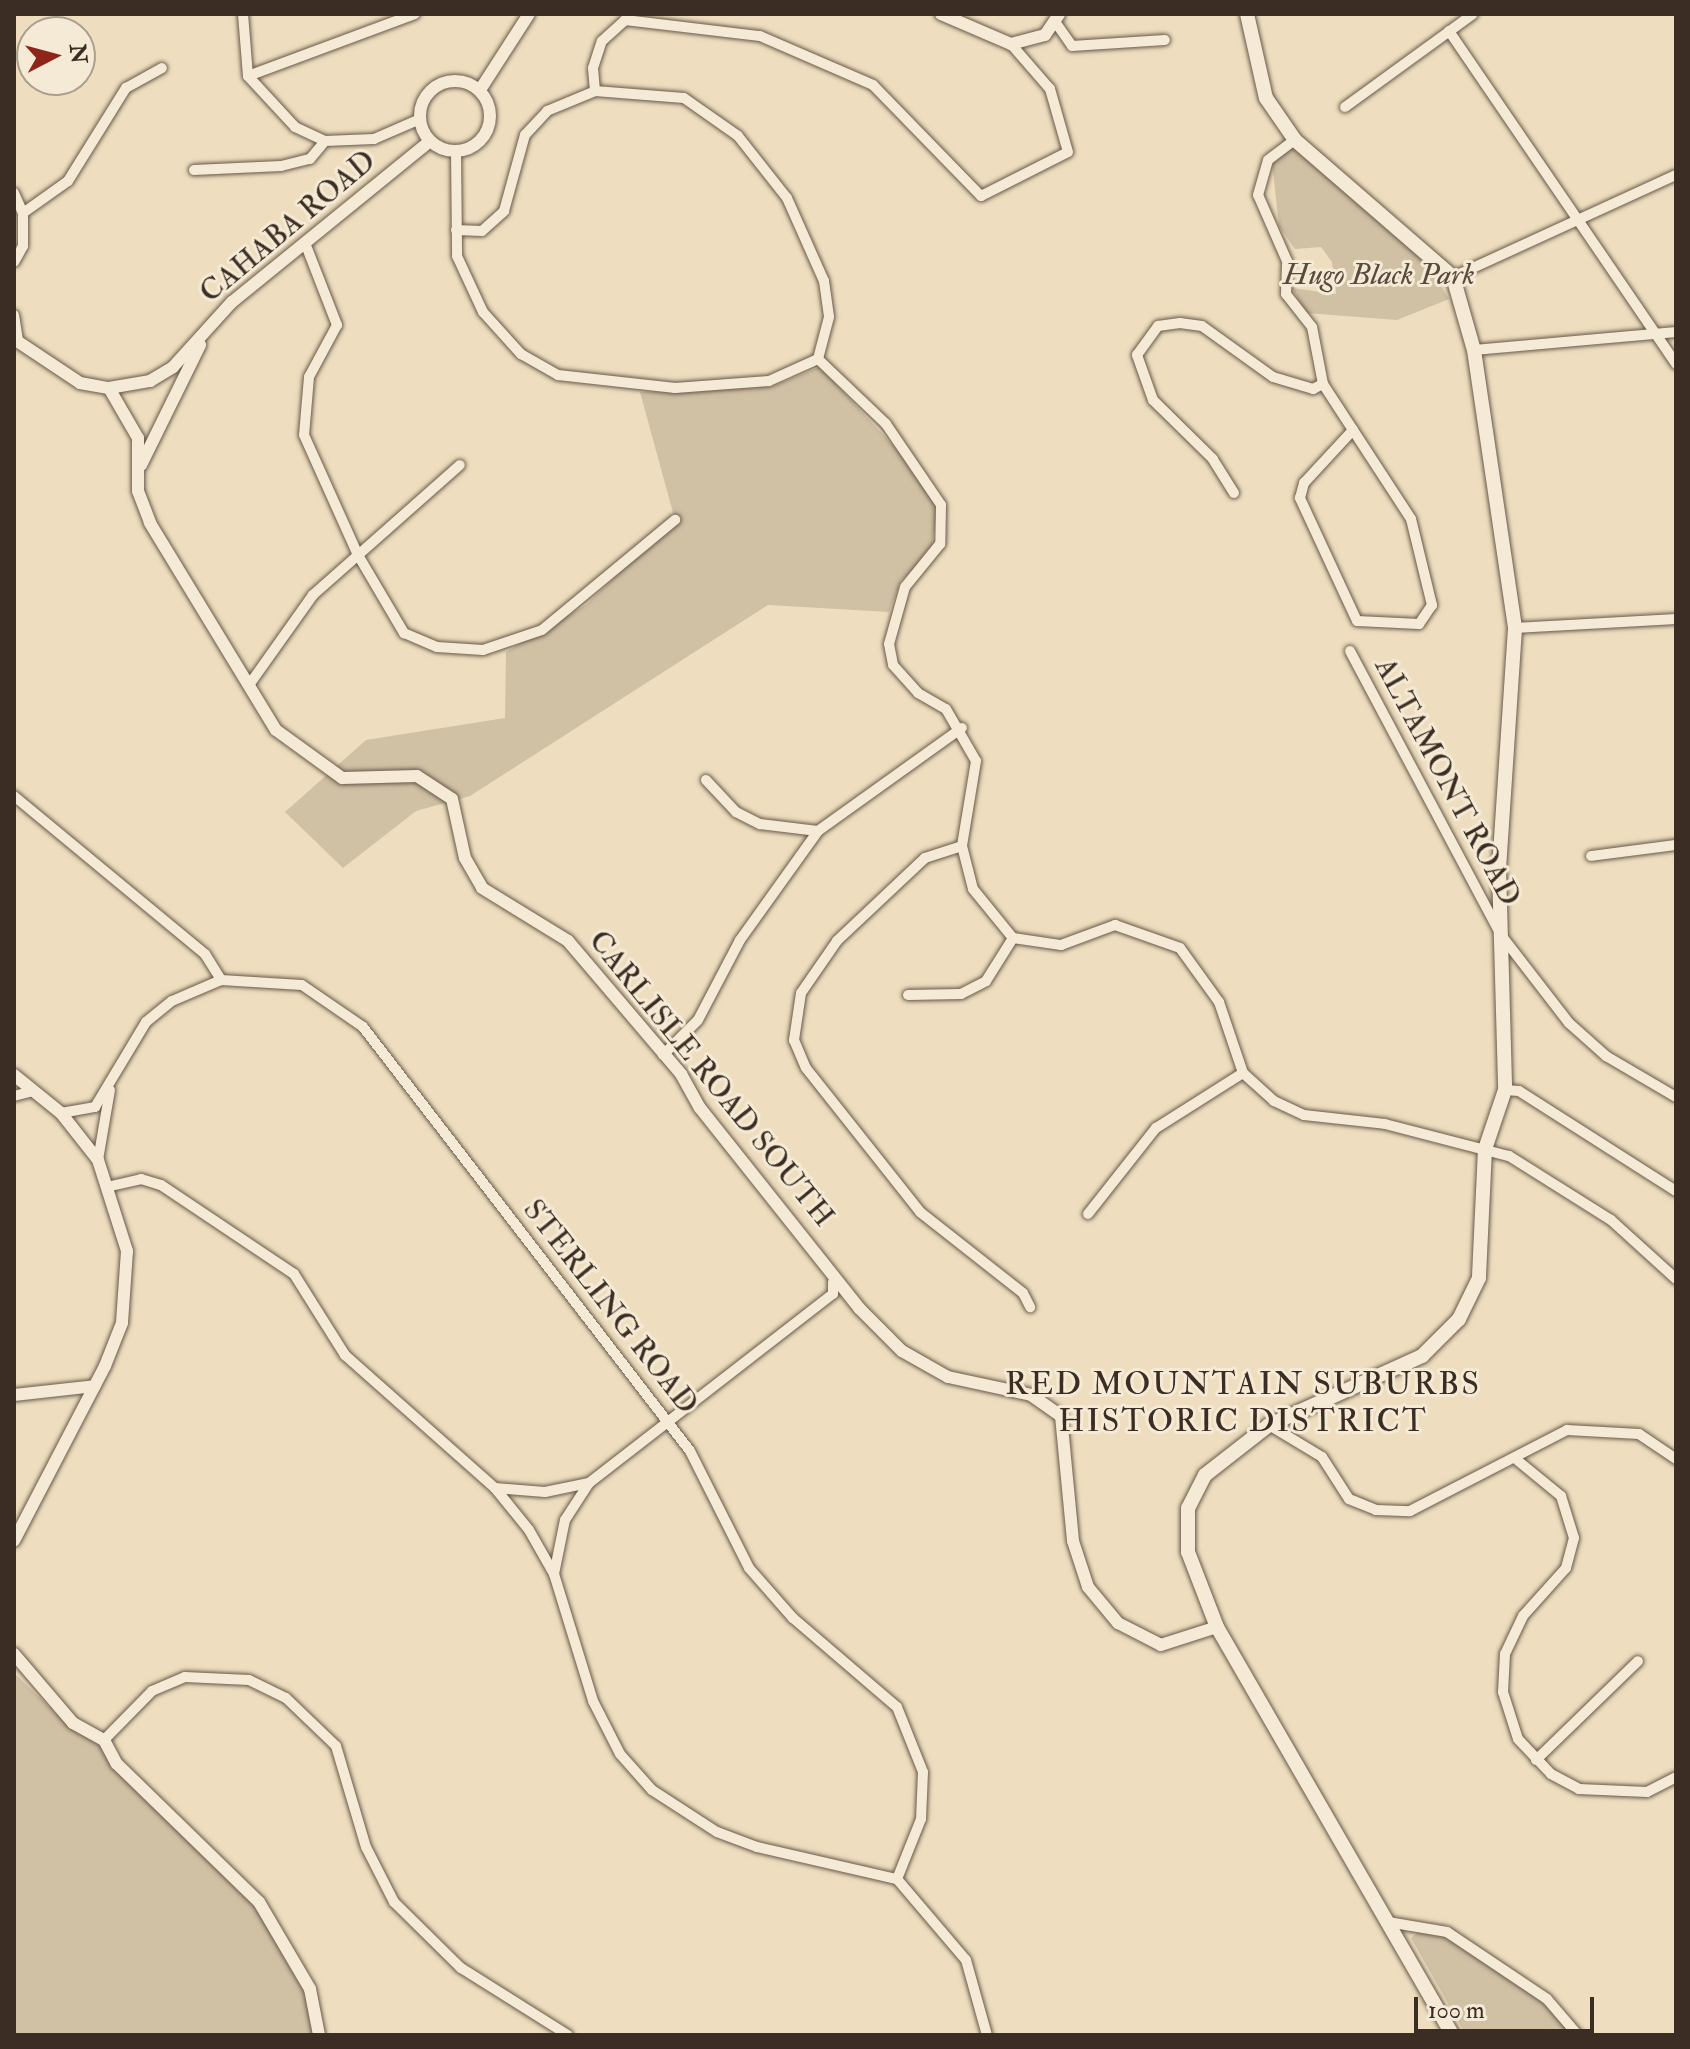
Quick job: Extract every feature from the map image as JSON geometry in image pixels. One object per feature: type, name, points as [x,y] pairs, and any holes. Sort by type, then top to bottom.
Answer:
[{"type":"main road","points":[[1247,14],[1266,98],[1295,140],[1453,277],[1474,350],[1515,628],[1501,935],[1505,1090],[1485,1149],[1485,1242],[1479,1278],[1459,1319],[1422,1356],[1269,1425],[1205,1475],[1188,1508],[1193,1573],[1217,1627],[1453,2035]]},
{"type":"street","points":[[243,14],[248,76],[265,102],[325,141],[374,139],[420,119]]},
{"type":"street","points":[[248,76],[345,45],[415,14]]},
{"type":"street","points":[[480,90],[529,14]]},
{"type":"street","points":[[595,91],[602,41],[625,20],[760,36],[873,85],[981,196],[1068,152],[1050,89],[1011,44],[941,14]]},
{"type":"street","points":[[1345,107],[1473,14]]},
{"type":"street","points":[[1011,44],[1045,35],[1058,19],[1072,46],[1165,40]]},
{"type":"street","points":[[1449,31],[1676,364]]},
{"type":"street","points":[[23,213],[68,181],[126,88],[162,68]]},
{"type":"street","points":[[462,81],[480,90],[490,109],[487,132],[456,152],[430,141],[420,119],[426,95],[439,84],[462,81]]},
{"type":"street","points":[[456,230],[482,231],[504,211],[525,135],[547,111],[595,91],[684,98],[767,166],[824,281],[829,317],[818,359]]},
{"type":"street","points":[[1295,140],[1268,160],[1258,195],[1263,219],[1287,261],[1286,294],[1312,327],[1318,387],[1353,430],[1384,469],[1415,532],[1432,605],[1419,624],[1357,621],[1300,498],[1304,483],[1353,430]]},
{"type":"street","points":[[194,170],[281,166],[310,159],[325,141]]},
{"type":"street","name":"CAHABA ROAD","points":[[16,340],[80,383],[109,388],[150,381],[173,367],[208,327],[307,248],[430,141]]},
{"type":"street","points":[[456,152],[457,256],[483,312],[521,354],[558,375],[675,388],[769,381],[818,359]]},
{"type":"street","points":[[1453,277],[1580,223],[1676,175]]},
{"type":"street","points":[[14,193],[23,213],[23,246],[14,262]]},
{"type":"street","points":[[307,248],[337,325],[309,377],[304,435],[358,555],[404,633],[437,647],[483,650],[542,630],[572,610],[675,520]]},
{"type":"street","points":[[14,315],[16,340]]},
{"type":"street","points":[[1234,493],[1213,459],[1153,400],[1137,355],[1142,343],[1158,326],[1202,326],[1273,377],[1318,387]]},
{"type":"street","points":[[140,467],[208,327]]},
{"type":"street","points":[[1474,350],[1654,331],[1676,332]]},
{"type":"street","points":[[818,359],[886,424],[941,505],[940,544],[905,587],[889,644],[893,665],[918,693],[962,728],[976,761],[976,783],[962,846],[973,889],[1013,938],[1061,945],[1115,925],[1180,948],[1219,1002],[1243,1073],[1274,1101],[1304,1115],[1385,1124],[1509,1156],[1611,1220],[1676,1279]]},
{"type":"street","name":"CARLISLE ROAD SOUTH","points":[[109,388],[135,429],[140,467],[138,491],[150,523],[276,730],[319,766],[342,778],[417,776],[452,799],[465,858],[482,888],[568,941],[663,1055],[833,1282],[902,1351],[948,1377],[1031,1395],[1061,1416],[1073,1541],[1088,1587],[1118,1623],[1161,1645],[1217,1627]]},
{"type":"street","points":[[249,685],[299,611],[460,465]]},
{"type":"street","points":[[1515,628],[1676,619]]},
{"type":"street","name":"ALTAMONT ROAD","points":[[1350,651],[1501,935],[1569,1023],[1606,1056],[1676,1097]]},
{"type":"street","points":[[663,1055],[698,1020],[740,940],[818,831],[962,728]]},
{"type":"street","points":[[706,780],[736,812],[760,824],[818,831]]},
{"type":"street","points":[[14,796],[205,954],[221,980]]},
{"type":"street","points":[[1591,856],[1676,845]]},
{"type":"street","points":[[962,846],[925,858],[837,941],[801,993],[794,1040],[806,1068],[920,1212],[1023,1293],[1030,1307]]},
{"type":"street","points":[[908,995],[961,994],[986,981],[1013,938]]},
{"type":"street","name":"STERLING ROAD","points":[[61,1113],[95,1107],[146,1022],[172,1001],[221,980],[302,985],[363,1027],[670,1423],[749,1568],[793,1618],[879,1686],[913,1736],[923,1772],[921,1819],[897,1879]]},
{"type":"street","points":[[1088,1214],[1156,1128],[1243,1073]]},
{"type":"street","points":[[14,1075],[61,1113],[98,1160],[111,1186],[127,1251],[122,1323],[95,1386],[14,1541]]},
{"type":"street","name":"STERLING ROAD","points":[[98,1160],[113,1076]]},
{"type":"street","points":[[1505,1090],[1519,1091],[1676,1191]]},
{"type":"street","points":[[14,1096],[33,1091]]},
{"type":"street","points":[[111,1186],[141,1179],[161,1185],[294,1274],[345,1355],[495,1488],[554,1574],[593,1701],[620,1754],[652,1790],[717,1832],[757,1847],[897,1879],[966,1960],[987,2035]]},
{"type":"street","points":[[554,1574],[565,1520],[589,1483],[833,1294],[833,1282]]},
{"type":"street","points":[[14,1395],[95,1386]]},
{"type":"street","points":[[1269,1425],[1322,1457],[1349,1499],[1376,1510],[1410,1511],[1517,1460],[1540,1442],[1590,1427],[1639,1434],[1676,1459]]},
{"type":"street","points":[[1517,1460],[1561,1496],[1574,1538],[1566,1568],[1523,1616],[1505,1654],[1507,1714],[1536,1760],[1579,1789],[1608,1795],[1647,1792],[1676,1777]]},
{"type":"street","points":[[495,1488],[545,1492],[589,1483]]},
{"type":"street","points":[[14,1654],[73,1723],[104,1740],[117,1764],[280,1927],[310,1989],[319,2035]]},
{"type":"street","points":[[1536,1760],[1638,1661]]},
{"type":"street","points":[[104,1740],[152,1691],[185,1677],[249,1680],[286,1698],[336,1746],[366,1847],[394,1902],[461,1968],[568,2035]]},
{"type":"street","points":[[1388,1922],[1447,1932],[1547,1999],[1578,2035]]},
{"type":"green space","name":"Hugo Black Park","points":[[1297,145],[1418,248],[1449,299],[1397,320],[1306,313],[1292,288],[1336,294],[1332,262],[1321,247],[1295,249],[1279,226],[1272,162]]},
{"type":"green space","points":[[820,367],[926,481],[938,509],[930,555],[901,580],[889,612],[768,605],[470,796],[416,811],[343,868],[285,812],[366,740],[505,718],[506,652],[586,605],[675,520],[640,392],[771,387]]},
{"type":"green space","points":[[14,1673],[70,1727],[101,1744],[256,1905],[305,1991],[314,2035],[14,2035]]},
{"type":"green space","points":[[1421,1930],[1455,1941],[1559,2014],[1572,2035],[1466,2035],[1411,1938]]},
{"type":"district","name":"RED MOUNTAIN SUBURBS HISTORIC DISTRICT","points":[[1243,1404]]}]
